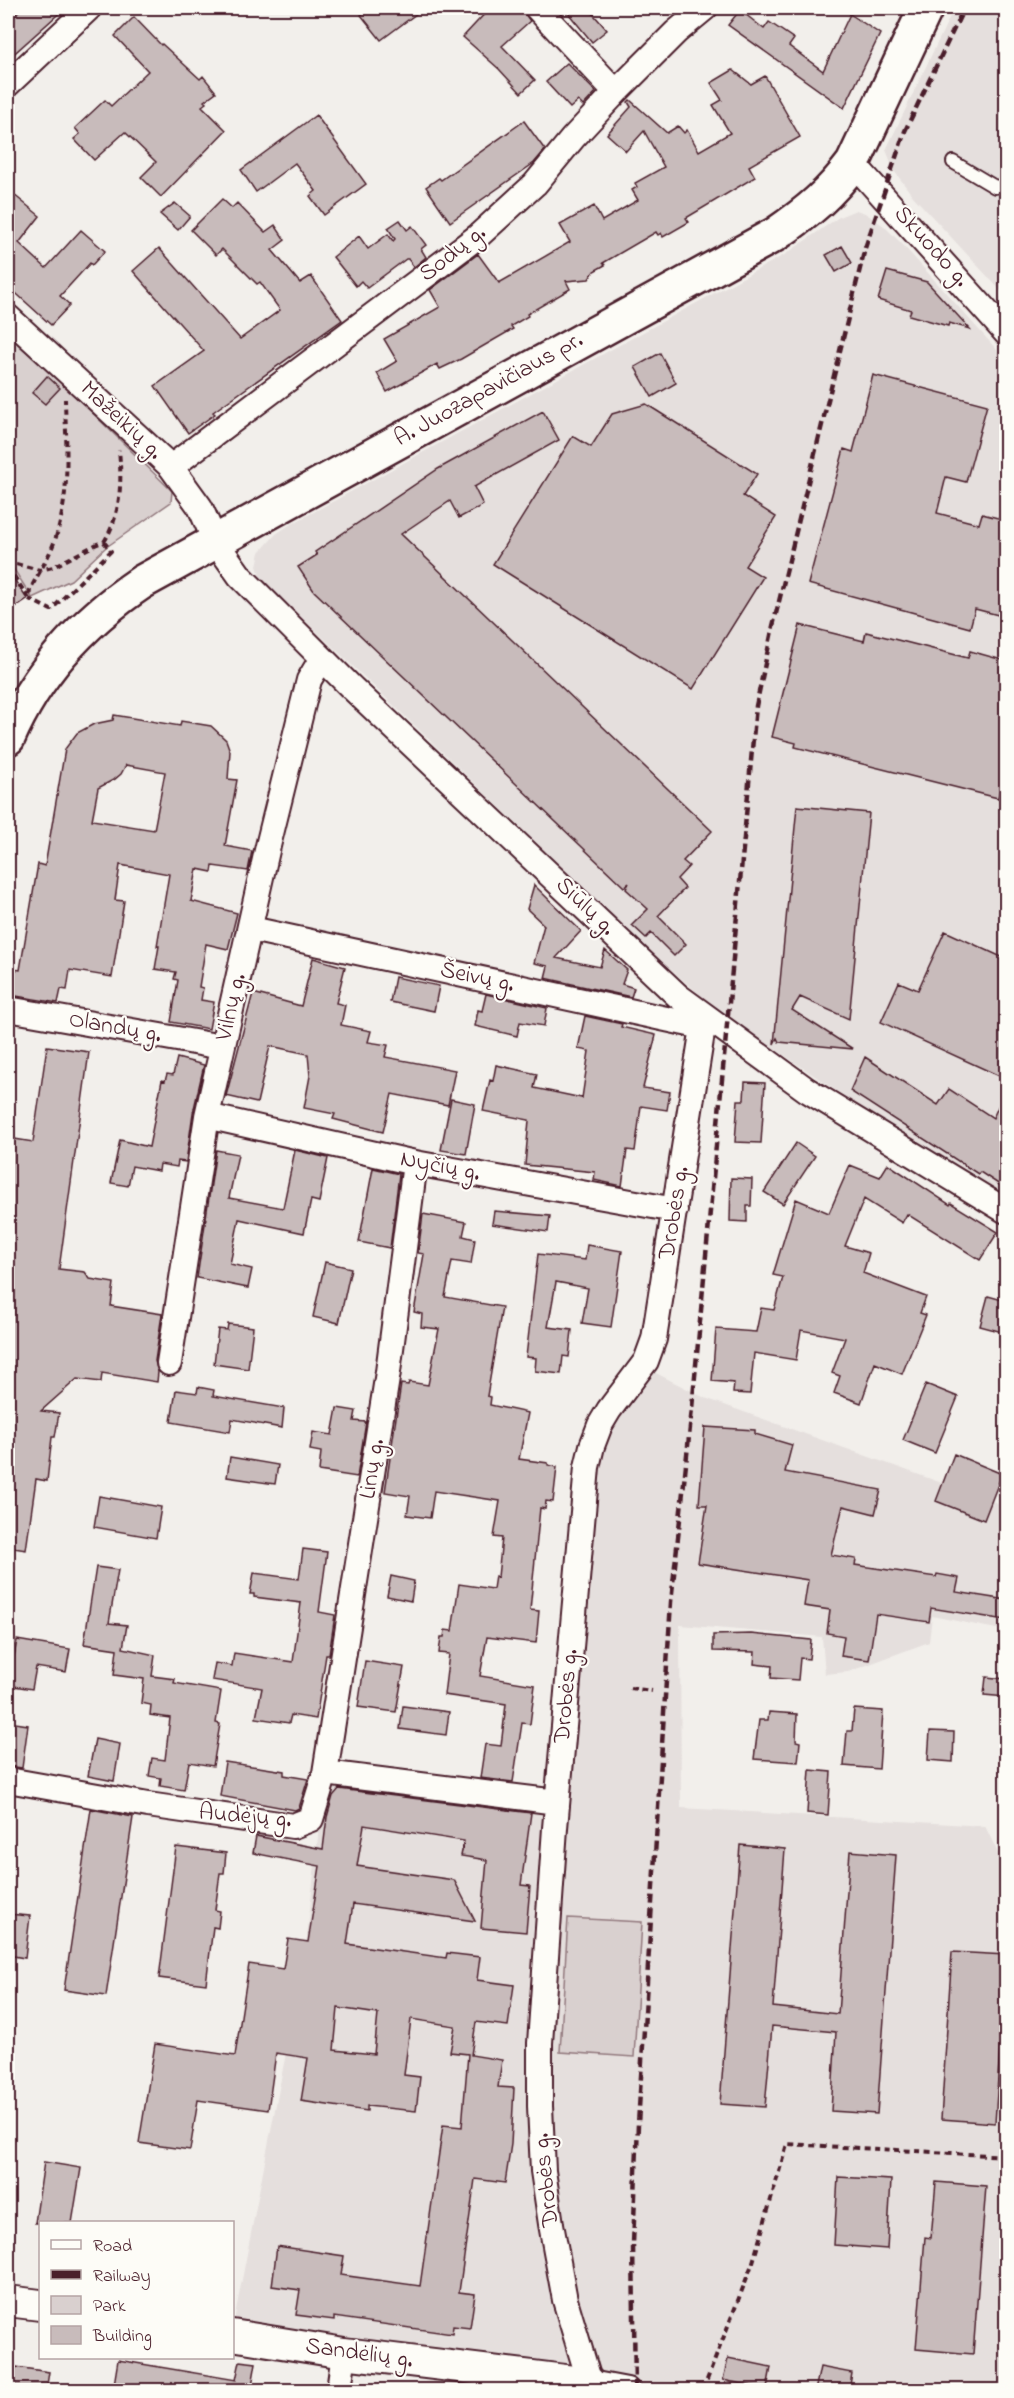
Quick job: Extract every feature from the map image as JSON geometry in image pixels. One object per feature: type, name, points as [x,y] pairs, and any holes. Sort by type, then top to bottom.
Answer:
[{"type":"main road","name":"A. Juozapavičiaus pr.","points":[[8,738],[38,684],[62,652],[89,622],[115,600],[142,582],[776,234],[812,209],[838,184],[853,163],[926,8]]},
{"type":"street","points":[[8,84],[89,8]]},
{"type":"street","points":[[537,8],[616,92]]},
{"type":"street","name":"Sodų g.","points":[[171,467],[477,237],[535,184],[573,138],[616,92],[676,32],[705,8]]},
{"type":"street","name":"Skuodo g.","points":[[853,163],[1006,333]]},
{"type":"street","name":"Mažeikių g.","points":[[8,316],[171,467],[200,507],[215,541]]},
{"type":"street","name":"Siūlų g.","points":[[215,541],[240,576],[322,658],[706,1023],[807,1090],[1006,1211]]},
{"type":"street","name":"Vilnų g.","points":[[169,1363],[207,1116],[268,846],[309,680],[322,658]]},
{"type":"street","name":"Šeivų g.","points":[[251,929],[706,1023]]},
{"type":"street","name":"Olandų g.","points":[[8,1009],[222,1047]]},
{"type":"street","name":"Drobės g.","points":[[591,2387],[565,2300],[543,2171],[540,2043],[557,1802],[587,1467],[592,1446],[609,1410],[645,1361],[654,1339],[706,1023]]},
{"type":"street","name":"Nyčių g.","points":[[207,1116],[415,1163],[675,1210]]},
{"type":"street","name":"Linų g.","points":[[325,1773],[388,1372],[415,1163]]},
{"type":"street","points":[[325,1773],[557,1802]]},
{"type":"street","name":"Audėjų g.","points":[[8,1780],[148,1805],[293,1826],[310,1819],[325,1773]]},
{"type":"street","points":[[8,2301],[39,2305]]},
{"type":"street","name":"Sandėlių g.","points":[[234,2335],[344,2353],[627,2391]]},
{"type":"street","points":[[339,2391],[344,2353]]},
{"type":"lane","points":[[953,162],[995,187],[1006,185]]},
{"type":"path","points":[[29,598],[30,590],[54,542],[68,479],[65,400],[68,372]]},
{"type":"path","points":[[16,564],[40,570],[53,567],[104,542],[110,533],[120,499],[121,472],[116,416]]},
{"type":"path","points":[[8,567],[29,598],[51,610],[111,551],[104,542]]},
{"type":"path","points":[[630,1689],[652,1691]]},
{"type":"path","points":[[703,2391],[753,2262],[786,2144],[1006,2156]]},
{"type":"shaded area","points":[[954,8],[1006,8],[1006,310],[1000,301],[1002,292],[912,195],[895,172],[886,150]]},
{"type":"shaded area","points":[[856,210],[865,213],[884,226],[902,244],[1006,360],[1006,1200],[835,1090],[713,1006],[645,947],[261,578],[257,566],[260,552],[276,534],[288,526],[786,254],[839,217]]},
{"type":"shaded area","points":[[650,1370],[705,1398],[1006,1506],[1006,1631],[932,1616],[929,1642],[848,1672],[825,1674],[822,1637],[680,1625],[681,1808],[985,1826],[1006,1870],[1006,2390],[592,2390],[234,2326],[305,1955],[325,1773],[557,1802],[599,1435]]},
{"type":"green space","points":[[8,335],[63,384],[172,491],[171,502],[105,548],[71,580],[32,598],[8,560]]},
{"type":"green space","points":[[568,1918],[642,1922],[634,2057],[560,2052]]},
{"type":"building","points":[[22,8],[65,8],[8,59],[8,21]]},
{"type":"building","points":[[371,8],[424,8],[381,40],[361,15]]},
{"type":"building","points":[[490,8],[521,8],[530,21],[502,46],[535,80],[521,93],[499,69],[463,37]]},
{"type":"building","points":[[564,8],[588,8],[607,30],[592,42]]},
{"type":"building","points":[[740,10],[764,29],[769,22],[794,39],[789,46],[823,71],[850,14],[880,34],[844,108],[728,25]]},
{"type":"building","points":[[134,17],[161,45],[200,79],[203,76],[216,92],[204,101],[206,103],[202,106],[226,130],[161,197],[141,177],[156,162],[125,132],[94,160],[74,139],[80,134],[75,128],[105,100],[111,106],[148,71],[115,36]]},
{"type":"building","points":[[567,63],[596,92],[583,106],[578,101],[570,108],[546,82]]},
{"type":"building","points":[[733,70],[751,84],[765,76],[800,137],[749,166],[755,177],[686,218],[689,222],[663,237],[661,233],[658,235],[656,232],[603,263],[605,265],[594,271],[589,279],[566,281],[570,289],[527,314],[528,316],[511,326],[513,329],[461,359],[440,369],[437,364],[387,392],[377,373],[397,361],[384,339],[440,307],[430,290],[478,254],[499,283],[570,242],[560,225],[594,206],[602,221],[638,200],[632,190],[637,187],[635,183],[664,167],[644,131],[626,151],[607,134],[631,107],[628,102],[630,100],[667,133],[678,126],[684,133],[687,130],[699,151],[730,133],[713,105],[722,100],[711,83]]},
{"type":"building","points":[[316,115],[366,184],[324,215],[310,196],[316,191],[295,163],[256,192],[241,170]]},
{"type":"building","points":[[524,121],[545,150],[534,163],[450,222],[426,187],[439,178],[441,180]]},
{"type":"building","points":[[8,190],[40,216],[19,243],[46,268],[81,230],[105,251],[92,265],[90,263],[60,296],[70,305],[51,325],[8,286]]},
{"type":"building","points":[[222,199],[232,208],[237,203],[265,232],[275,225],[285,240],[272,250],[300,283],[311,276],[342,320],[213,412],[215,414],[188,433],[155,386],[204,351],[133,271],[159,248],[240,339],[280,310],[260,282],[257,284],[222,249],[216,255],[191,230]]},
{"type":"building","points":[[175,203],[190,216],[178,230],[160,214]]},
{"type":"building","points":[[400,220],[407,230],[412,226],[426,245],[421,249],[426,257],[414,267],[406,259],[367,288],[361,281],[356,286],[333,257],[359,236],[368,249],[388,234],[393,241],[395,239],[388,228]]},
{"type":"building","points":[[842,246],[852,263],[836,272],[826,255]]},
{"type":"building","points":[[887,271],[927,282],[970,329],[949,323],[948,326],[909,315],[911,310],[878,300]]},
{"type":"building","points":[[660,353],[676,383],[652,397],[635,367]]},
{"type":"building","points":[[873,375],[987,405],[966,482],[946,477],[937,513],[979,524],[982,514],[1006,520],[1006,617],[975,609],[970,628],[808,584],[844,449],[853,452]]},
{"type":"building","points":[[47,376],[60,388],[45,404],[32,393]]},
{"type":"building","points":[[646,404],[757,474],[743,496],[776,517],[745,566],[763,577],[693,689],[493,564],[573,436],[591,447],[612,414]]},
{"type":"building","points":[[543,411],[559,440],[474,487],[483,505],[459,518],[450,501],[401,534],[712,831],[683,861],[689,866],[677,879],[685,888],[658,916],[686,944],[674,956],[651,933],[646,938],[632,925],[648,909],[626,889],[629,883],[624,887],[314,591],[298,567],[317,555],[315,552],[438,469]]},
{"type":"building","points":[[8,570],[27,599],[8,612]]},
{"type":"building","points":[[800,625],[864,641],[866,632],[968,658],[970,651],[1006,661],[1006,763],[998,798],[795,747],[796,743],[772,737]]},
{"type":"building","points":[[114,715],[180,726],[181,721],[211,726],[226,740],[230,751],[228,779],[237,780],[225,846],[252,851],[248,871],[213,866],[212,872],[197,869],[191,901],[237,913],[228,949],[206,944],[199,987],[203,988],[201,1000],[214,1002],[209,1029],[171,1022],[178,980],[174,979],[176,972],[155,969],[169,874],[120,865],[115,900],[124,901],[112,977],[70,970],[67,990],[61,989],[58,1003],[10,995],[14,969],[20,970],[38,864],[45,866],[65,749],[77,733],[94,724],[113,720]],"holes":[[[126,765],[165,772],[154,830],[92,820],[98,788],[115,779]]]},
{"type":"building","points":[[797,806],[869,813],[849,1019],[800,997],[792,1010],[853,1049],[779,1042],[777,1038],[774,1044]]},
{"type":"building","points":[[534,885],[581,931],[556,958],[600,967],[605,950],[627,970],[622,984],[634,988],[631,997],[545,978],[548,966],[534,963],[544,925],[527,909]]},
{"type":"building","points":[[945,931],[1006,959],[1006,1079],[881,1022],[899,982],[918,990]]},
{"type":"building","points":[[313,958],[345,967],[336,1003],[345,1005],[341,1025],[371,1031],[368,1042],[388,1045],[385,1057],[455,1070],[448,1105],[392,1094],[383,1132],[333,1119],[335,1114],[304,1108],[310,1076],[308,1054],[270,1046],[257,1103],[226,1096],[253,993],[301,1006]]},
{"type":"building","points":[[395,977],[439,986],[434,1011],[390,1002]]},
{"type":"building","points":[[486,994],[547,1008],[544,1026],[520,1022],[517,1036],[475,1026],[478,1010],[482,1011]]},
{"type":"building","points":[[585,1016],[622,1024],[621,1027],[656,1035],[643,1088],[670,1092],[667,1110],[641,1106],[635,1151],[627,1150],[622,1186],[594,1180],[595,1172],[525,1165],[529,1120],[483,1111],[496,1065],[537,1074],[534,1088],[582,1098],[589,1051],[578,1049]]},
{"type":"building","points":[[47,1046],[89,1052],[59,1269],[85,1272],[90,1279],[114,1283],[111,1306],[162,1314],[155,1361],[158,1372],[157,1382],[102,1373],[101,1382],[77,1379],[41,1411],[59,1413],[55,1437],[52,1437],[47,1481],[36,1479],[26,1550],[8,1547],[8,1407],[12,1377],[8,1376],[8,1138],[33,1142]]},
{"type":"building","points":[[865,1057],[938,1105],[949,1089],[993,1118],[1006,1089],[1006,1189],[980,1172],[978,1174],[850,1091]]},
{"type":"building","points":[[177,1058],[204,1065],[193,1113],[186,1162],[178,1161],[177,1167],[160,1164],[159,1171],[132,1166],[128,1186],[111,1183],[120,1140],[149,1147],[162,1080],[165,1081],[167,1074],[173,1075]]},
{"type":"building","points":[[745,1082],[765,1083],[761,1143],[735,1142],[738,1100],[744,1100]]},
{"type":"building","points":[[451,1099],[475,1104],[466,1154],[441,1150]]},
{"type":"building","points":[[796,1143],[815,1156],[783,1204],[764,1192]]},
{"type":"building","points":[[216,1150],[238,1154],[229,1198],[283,1208],[295,1150],[328,1158],[319,1202],[311,1200],[304,1233],[239,1219],[230,1264],[252,1269],[248,1288],[197,1278]]},
{"type":"building","points":[[888,1164],[950,1205],[951,1203],[998,1232],[980,1260],[907,1214],[902,1223],[864,1199],[845,1246],[869,1253],[863,1273],[926,1297],[920,1313],[926,1315],[902,1374],[875,1363],[861,1403],[834,1393],[840,1376],[832,1373],[845,1338],[801,1330],[796,1360],[754,1353],[750,1394],[733,1393],[734,1383],[712,1381],[716,1329],[756,1332],[761,1308],[774,1310],[783,1277],[773,1275],[796,1199],[829,1213],[850,1165],[880,1177]]},
{"type":"building","points":[[373,1168],[399,1174],[390,1248],[359,1242]]},
{"type":"building","points":[[731,1178],[752,1179],[751,1206],[747,1206],[747,1222],[730,1221]]},
{"type":"building","points":[[494,1211],[550,1216],[548,1232],[492,1224]]},
{"type":"building","points":[[423,1214],[466,1222],[463,1236],[475,1239],[471,1264],[452,1261],[445,1297],[502,1307],[487,1396],[491,1397],[490,1405],[528,1413],[519,1459],[548,1463],[548,1465],[557,1467],[553,1502],[546,1501],[545,1509],[540,1508],[530,1610],[539,1611],[536,1643],[487,1637],[480,1676],[535,1685],[530,1724],[522,1723],[513,1782],[480,1778],[485,1744],[501,1746],[506,1704],[444,1695],[449,1654],[439,1653],[441,1637],[444,1637],[445,1630],[452,1631],[459,1584],[493,1589],[495,1576],[498,1577],[502,1538],[494,1537],[500,1501],[434,1491],[430,1518],[407,1515],[410,1496],[385,1492],[401,1384],[408,1385],[409,1382],[428,1385],[439,1329],[421,1327],[422,1314],[414,1312],[424,1254],[418,1253]]},
{"type":"building","points":[[587,1245],[622,1251],[611,1327],[582,1323],[588,1288],[556,1282],[548,1327],[572,1330],[569,1357],[563,1356],[561,1374],[535,1371],[536,1358],[526,1357],[538,1254],[585,1260]]},
{"type":"building","points":[[325,1262],[351,1268],[339,1323],[313,1317]]},
{"type":"building","points":[[988,1296],[1006,1301],[1006,1333],[980,1326]]},
{"type":"building","points":[[228,1324],[253,1327],[248,1369],[214,1364],[218,1329],[227,1330]]},
{"type":"building","points":[[926,1384],[958,1397],[935,1453],[903,1440]]},
{"type":"building","points":[[198,1387],[214,1390],[213,1396],[284,1408],[282,1428],[232,1419],[230,1432],[171,1422],[176,1390],[197,1393]]},
{"type":"building","points":[[337,1408],[356,1411],[354,1421],[366,1422],[357,1477],[319,1471],[321,1452],[310,1450],[313,1432],[332,1435]]},
{"type":"building","points":[[705,1427],[755,1430],[755,1434],[792,1445],[785,1472],[881,1490],[875,1514],[843,1506],[831,1555],[856,1559],[855,1565],[936,1577],[937,1574],[959,1578],[956,1592],[1006,1600],[1006,1620],[931,1608],[929,1622],[876,1614],[869,1660],[841,1656],[844,1636],[827,1633],[830,1610],[804,1606],[808,1580],[698,1563],[707,1505],[699,1505]]},
{"type":"building","points":[[954,1454],[1002,1474],[984,1520],[936,1501]]},
{"type":"building","points":[[230,1457],[278,1465],[275,1484],[227,1477]]},
{"type":"building","points":[[99,1496],[161,1507],[156,1538],[94,1527]]},
{"type":"building","points":[[303,1549],[327,1552],[319,1612],[335,1615],[316,1719],[291,1715],[289,1723],[256,1718],[262,1688],[212,1680],[215,1663],[232,1666],[234,1653],[293,1662],[301,1603],[254,1597],[254,1594],[250,1594],[254,1573],[299,1579]]},
{"type":"building","points":[[96,1567],[118,1570],[109,1623],[127,1625],[123,1648],[155,1655],[152,1676],[175,1679],[174,1683],[221,1691],[216,1723],[220,1724],[213,1766],[189,1762],[184,1790],[160,1786],[161,1778],[149,1776],[152,1758],[165,1760],[170,1718],[150,1715],[151,1705],[141,1703],[144,1679],[114,1675],[117,1649],[84,1644]]},
{"type":"building","points":[[391,1576],[414,1581],[411,1601],[387,1596]]},
{"type":"building","points":[[751,1634],[811,1640],[809,1659],[800,1658],[798,1680],[771,1678],[772,1666],[754,1664],[755,1652],[713,1651],[713,1635]]},
{"type":"building","points":[[17,1640],[70,1649],[66,1672],[36,1667],[32,1689],[8,1685],[8,1661],[13,1662]]},
{"type":"building","points":[[365,1661],[404,1667],[396,1712],[358,1707]]},
{"type":"building","points":[[986,1677],[1006,1679],[1006,1697],[984,1695]]},
{"type":"building","points":[[403,1706],[449,1712],[446,1735],[400,1729]]},
{"type":"building","points":[[854,1709],[883,1711],[879,1769],[844,1766],[847,1731],[852,1731]]},
{"type":"building","points":[[769,1712],[797,1714],[796,1741],[800,1742],[798,1762],[754,1759],[759,1720],[768,1720]]},
{"type":"building","points":[[8,1722],[28,1725],[22,1768],[8,1766]]},
{"type":"building","points":[[930,1731],[954,1732],[953,1762],[928,1760]]},
{"type":"building","points":[[95,1739],[120,1744],[114,1781],[88,1776]]},
{"type":"building","points":[[225,1762],[284,1771],[284,1775],[308,1779],[299,1808],[295,1810],[220,1796]]},
{"type":"building","points":[[810,1770],[831,1772],[828,1815],[807,1813]]},
{"type":"building","points":[[339,1789],[531,1813],[521,1885],[530,1886],[526,1932],[481,1928],[487,1860],[461,1856],[464,1841],[364,1825],[357,1866],[454,1880],[475,1921],[353,1904],[347,1944],[446,1958],[447,1953],[480,1957],[477,1980],[514,1985],[508,2026],[476,2022],[471,2055],[502,2060],[498,2087],[514,2088],[511,2144],[505,2183],[475,2179],[459,2292],[475,2294],[470,2328],[453,2326],[452,2334],[334,2317],[334,2320],[296,2315],[300,2290],[272,2286],[277,2246],[344,2256],[341,2275],[420,2286],[443,2125],[462,2127],[468,2054],[450,2052],[455,2026],[411,2019],[404,2075],[420,2077],[416,2111],[367,2106],[367,2111],[301,2101],[308,2058],[276,2053],[268,2110],[198,2100],[190,2150],[139,2143],[155,2044],[235,2056],[249,1964],[283,1969],[288,1939],[308,1942],[320,1866],[253,1853],[256,1836],[323,1849],[327,1817],[333,1796]],"holes":[[[338,2008],[378,2014],[374,2054],[334,2050]]]},
{"type":"building","points":[[91,1809],[133,1817],[106,1996],[64,1990]]},
{"type":"building","points":[[740,1845],[785,1849],[773,2007],[838,2014],[850,1851],[896,1855],[877,2114],[831,2111],[836,2032],[772,2026],[765,2107],[720,2104]]},
{"type":"building","points":[[176,1847],[226,1853],[224,1873],[220,1873],[215,1910],[220,1911],[218,1928],[213,1927],[206,1984],[159,1978]]},
{"type":"building","points":[[8,1914],[30,1916],[25,1958],[8,1955]]},
{"type":"building","points":[[952,1952],[1006,1955],[995,2123],[941,2119]]},
{"type":"building","points":[[44,2162],[81,2168],[72,2221],[35,2223]]},
{"type":"building","points":[[838,2177],[891,2180],[887,2249],[834,2245]]},
{"type":"building","points":[[936,2182],[986,2186],[973,2354],[916,2349],[925,2237],[931,2238]]},
{"type":"building","points":[[728,2358],[771,2367],[767,2389],[723,2380]]},
{"type":"building","points":[[118,2360],[236,2380],[240,2361],[256,2363],[251,2391],[113,2391]]},
{"type":"building","points":[[16,2367],[49,2372],[46,2391],[12,2391]]},
{"type":"building","points":[[820,2367],[852,2373],[849,2391],[815,2391]]},
{"type":"railway","points":[[635,2390],[633,2244],[638,2124],[671,1602],[692,1409],[756,706],[773,626],[865,248],[905,131],[964,8]]}]
